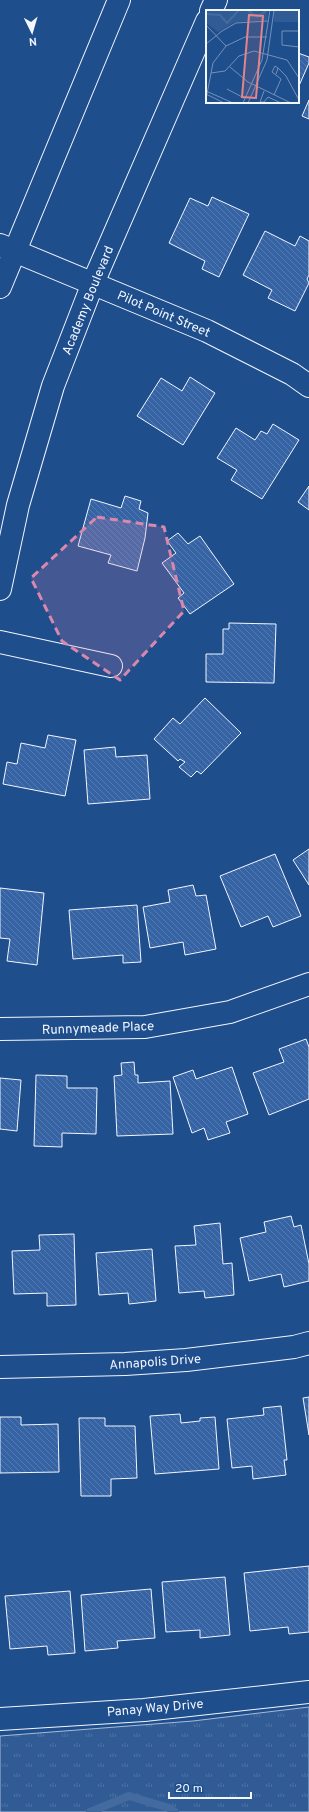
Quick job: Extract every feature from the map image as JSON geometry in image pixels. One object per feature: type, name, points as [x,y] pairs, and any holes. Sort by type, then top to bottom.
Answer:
[{"type":"street","points":[[0,287],[7,248],[119,0]]},
{"type":"street","points":[[211,10],[216,0]]},
{"type":"street","name":"Academy Boulevard","points":[[0,589],[18,505],[53,386],[93,283],[206,23]]},
{"type":"street","name":"Pilot Point Street","points":[[7,248],[207,331],[292,374],[309,386]]},
{"type":"street","points":[[0,642],[111,666]]},
{"type":"street","name":"Runnymeade Place","points":[[0,1029],[145,1027],[230,1012],[309,984]]},
{"type":"street","name":"Annapolis Drive","points":[[0,1367],[125,1364],[186,1360],[294,1347],[309,1343]]},
{"type":"street","name":"Panay Way Drive","points":[[0,1719],[144,1710],[309,1692]]},
{"type":"highlighted area","points":[[97,517],[164,527],[184,611],[120,680],[62,641],[31,578]]},
{"type":"green space","points":[[309,1707],[309,1812],[0,1812],[0,1736],[193,1721]]},
{"type":"building","points":[[299,53],[309,57],[309,63],[299,86]]},
{"type":"building","points":[[309,100],[309,119],[302,116]]},
{"type":"building","points":[[212,197],[249,214],[219,277],[202,269],[205,261],[169,243],[190,198],[208,206]]},
{"type":"building","points":[[265,231],[295,246],[300,236],[309,241],[309,275],[307,279],[309,283],[295,311],[268,298],[272,290],[243,275]]},
{"type":"building","points":[[190,377],[215,393],[183,445],[137,416],[161,378],[182,391]]},
{"type":"building","points":[[273,424],[299,440],[262,499],[231,480],[237,470],[217,458],[236,428],[255,440],[261,431],[267,434]]},
{"type":"building","points":[[309,486],[309,510],[298,502]]},
{"type":"building","points":[[125,496],[141,501],[139,509],[148,513],[145,538],[137,571],[108,563],[111,555],[78,546],[91,499],[121,508]]},
{"type":"building","points":[[178,533],[188,544],[200,536],[234,584],[190,614],[178,598],[184,593],[162,563],[176,553],[167,541]]},
{"type":"building","points":[[229,623],[276,624],[274,683],[206,682],[206,654],[223,654],[223,629],[229,629]]},
{"type":"building","points":[[205,698],[241,733],[201,774],[197,771],[191,777],[179,767],[185,762],[180,759],[178,761],[154,739],[173,718],[180,724]]},
{"type":"building","points":[[48,735],[76,740],[65,796],[3,784],[7,762],[17,764],[21,743],[45,748]]},
{"type":"building","points":[[115,747],[116,757],[147,755],[150,799],[88,804],[84,750]]},
{"type":"building","points":[[309,849],[309,885],[293,860]]},
{"type":"building","points":[[275,854],[301,916],[273,927],[268,916],[241,927],[220,876]]},
{"type":"building","points":[[193,885],[196,896],[206,895],[216,949],[185,955],[183,942],[150,948],[143,907],[170,902],[168,890]]},
{"type":"building","points":[[0,888],[44,893],[37,965],[7,961],[10,939],[0,938]]},
{"type":"building","points":[[137,905],[141,962],[123,963],[123,955],[73,959],[69,910]]},
{"type":"building","points":[[306,1039],[309,1047],[309,1099],[269,1115],[253,1073],[284,1062],[279,1049]]},
{"type":"building","points":[[134,1062],[135,1075],[138,1075],[138,1083],[170,1081],[173,1134],[117,1136],[114,1076],[122,1075],[121,1063]]},
{"type":"building","points":[[232,1067],[248,1114],[226,1122],[230,1133],[208,1140],[204,1128],[192,1133],[173,1077],[193,1070],[196,1079]]},
{"type":"building","points":[[36,1075],[67,1076],[67,1088],[97,1088],[96,1134],[62,1133],[62,1147],[34,1146]]},
{"type":"building","points":[[0,1078],[21,1080],[17,1131],[0,1129]]},
{"type":"building","points":[[291,1216],[294,1227],[301,1225],[309,1264],[309,1281],[284,1287],[281,1274],[249,1281],[240,1238],[266,1232],[264,1222]]},
{"type":"building","points":[[220,1223],[223,1264],[232,1263],[234,1295],[205,1298],[204,1291],[179,1293],[175,1246],[196,1245],[194,1226]]},
{"type":"building","points":[[74,1234],[76,1305],[47,1306],[47,1293],[14,1294],[12,1251],[40,1250],[39,1235]]},
{"type":"building","points":[[152,1249],[156,1301],[129,1304],[128,1293],[99,1295],[96,1253]]},
{"type":"building","points":[[309,1397],[309,1435],[303,1398]]},
{"type":"building","points":[[281,1406],[287,1460],[284,1460],[286,1475],[253,1479],[252,1466],[232,1468],[227,1419],[264,1415],[263,1408]]},
{"type":"building","points":[[180,1414],[181,1423],[200,1421],[200,1418],[215,1417],[219,1469],[155,1474],[150,1416]]},
{"type":"building","points":[[0,1417],[21,1417],[21,1425],[58,1424],[59,1472],[0,1473]]},
{"type":"building","points":[[79,1418],[105,1418],[105,1426],[135,1426],[137,1478],[111,1479],[111,1496],[81,1496]]},
{"type":"building","points":[[309,1566],[309,1632],[289,1634],[288,1627],[250,1631],[244,1573]]},
{"type":"building","points":[[225,1577],[230,1635],[200,1638],[200,1630],[166,1632],[162,1582]]},
{"type":"building","points":[[151,1589],[155,1638],[117,1641],[118,1648],[85,1651],[81,1595]]},
{"type":"building","points":[[70,1591],[75,1653],[48,1655],[47,1646],[10,1649],[5,1596]]},
{"type":"waterway","points":[[90,1812],[129,1796],[169,1808],[175,1812]]}]
